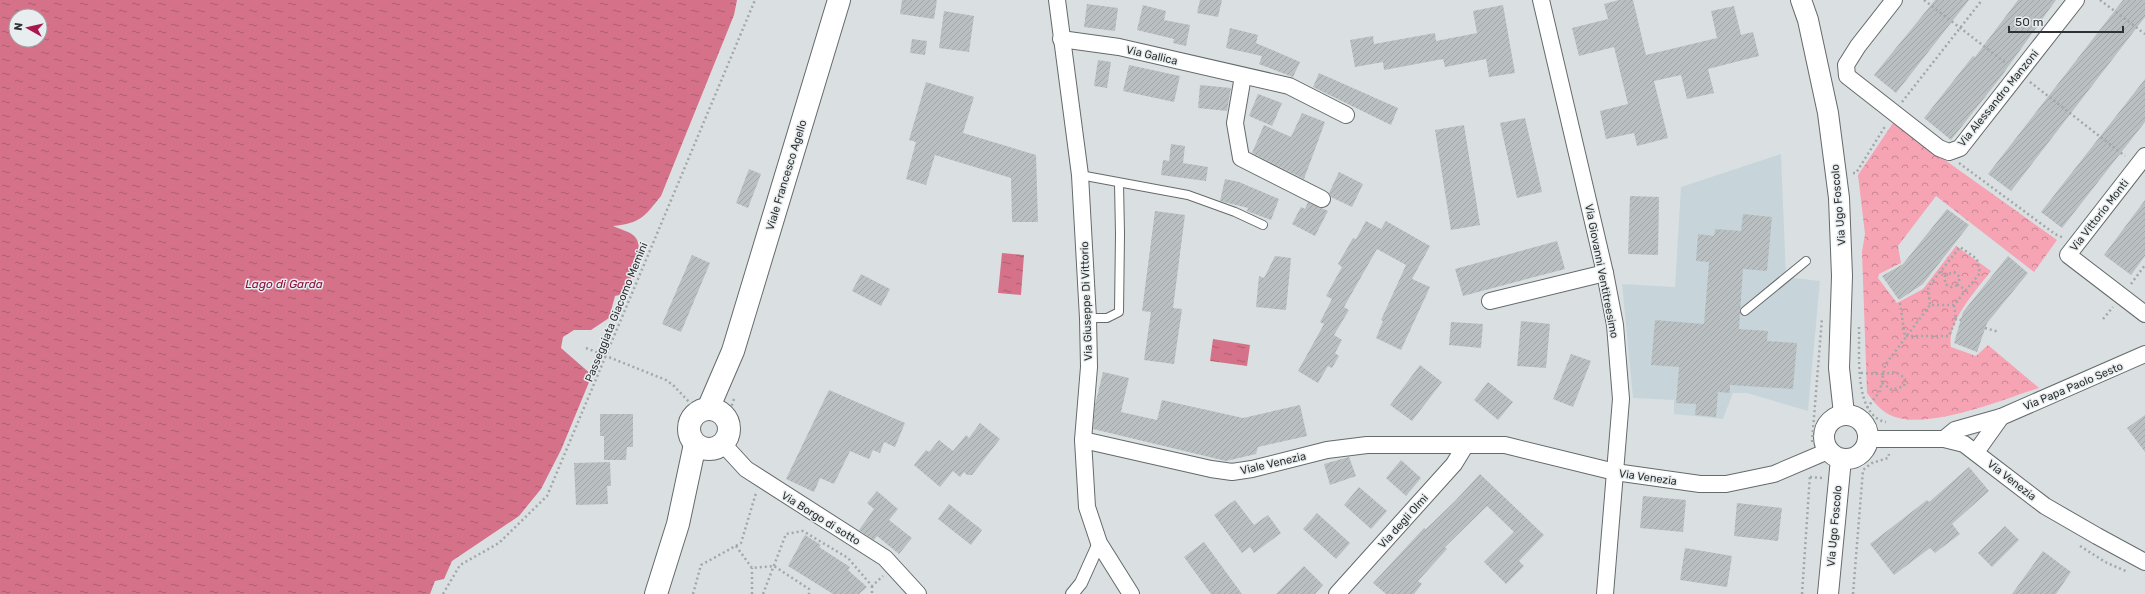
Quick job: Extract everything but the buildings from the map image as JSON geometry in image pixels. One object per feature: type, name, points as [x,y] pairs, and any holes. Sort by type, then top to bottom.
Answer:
[{"type":"main road","name":"Viale Francesco Agello","points":[[708,410],[733,351],[839,0]]},
{"type":"main road","points":[[656,594],[678,524],[717,443],[730,432],[729,425],[708,410],[696,414],[689,425],[691,438],[717,443]]},
{"type":"street","name":"Via Giuseppe Di Vittorio","points":[[1057,0],[1080,175],[1088,318],[1089,367],[1083,440],[1087,507],[1098,544],[1131,594]]},
{"type":"street","name":"Via Giovanni Ventitreesimo","points":[[1541,0],[1605,273],[1615,325],[1622,399],[1605,594]]},
{"type":"street","name":"Via Ugo Foscolo","points":[[1801,0],[1808,20],[1828,113],[1839,198],[1842,276],[1839,368],[1844,414],[1837,416],[1827,425],[1823,438],[1827,456],[1828,594]]},
{"type":"street","name":"Via Alessandro Manzoni","points":[[1894,0],[1858,46],[1846,65],[1847,76],[1939,148],[1949,152],[1960,148],[2076,0]]},
{"type":"street","name":"Via Gallica","points":[[1061,39],[1119,47],[1288,86],[1346,114]]},
{"type":"street","points":[[1243,76],[1235,123],[1241,158],[1322,199]]},
{"type":"street","name":"Via Vittorio Monti","points":[[2141,162],[2068,255],[2145,314]]},
{"type":"street","points":[[1490,301],[1605,273]]},
{"type":"street","name":"Via Papa Paolo Sesto","points":[[1944,439],[1955,430],[2000,417],[2145,354]]},
{"type":"street","points":[[1827,456],[1856,457],[1866,446],[1868,439],[1866,426],[1862,421],[1850,415],[1844,414]]},
{"type":"street","points":[[1976,452],[2000,417]]},
{"type":"street","name":"Via Venezia","points":[[1868,439],[1944,439],[1964,444],[2045,506],[2145,562]]},
{"type":"street","name":"Viale Venezia","points":[[1083,440],[1211,469],[1232,472],[1252,469],[1327,450],[1366,445],[1465,446]]},
{"type":"street","name":"Via Borgo di sotto","points":[[717,443],[756,476],[885,558],[918,594]]},
{"type":"street","name":"Via Venezia","points":[[1465,446],[1506,445],[1615,472],[1700,484],[1726,484],[1774,474],[1827,456]]},
{"type":"street","name":"Via degli Olmi","points":[[1338,594],[1454,464],[1465,446]]},
{"type":"street","points":[[1072,594],[1081,583],[1098,544]]},
{"type":"lane","points":[[1080,175],[1188,195],[1235,212],[1263,225]]},
{"type":"lane","points":[[1088,318],[1107,318],[1119,312],[1119,183]]},
{"type":"lane","points":[[1746,311],[1806,261]]},
{"type":"path","name":"Passeggiata Giacomo Memini","points":[[443,594],[460,565],[499,543],[547,496],[755,0]]},
{"type":"path","points":[[1924,0],[2123,153],[2141,162]]},
{"type":"path","points":[[1850,174],[1856,173],[1894,113],[1982,0]]},
{"type":"path","points":[[2100,0],[2145,34]]},
{"type":"path","points":[[1949,152],[1961,167],[2055,234],[2077,244]]},
{"type":"path","points":[[1867,408],[1877,396],[1882,383],[1885,365],[1905,337],[1930,305],[1928,287],[1960,247],[1977,259],[1980,273],[1954,305],[1956,319],[1949,336],[1905,337]]},
{"type":"path","points":[[1940,271],[1945,275]]},
{"type":"path","points":[[1945,275],[1954,272],[1960,277],[1958,285]]},
{"type":"path","points":[[1945,275],[1945,284],[1951,287],[1958,285],[1966,290]]},
{"type":"path","points":[[1900,303],[1905,337]]},
{"type":"path","points":[[1930,305],[1954,305]]},
{"type":"path","points":[[1802,594],[1827,456],[1822,312]]},
{"type":"path","points":[[1956,319],[1961,320]]},
{"type":"path","points":[[1985,328],[1999,332]]},
{"type":"path","points":[[586,348],[666,380],[686,397],[708,410]]},
{"type":"path","points":[[1861,373],[1883,374],[1895,372],[1901,374],[1905,379],[1904,386],[1892,390],[1882,383]]},
{"type":"path","points":[[717,443],[731,408],[735,393]]},
{"type":"path","points":[[692,594],[701,566],[741,543],[756,493],[753,486],[756,476]]},
{"type":"path","points":[[763,594],[786,534],[802,531],[848,558],[872,586],[872,594]]},
{"type":"path","points":[[736,546],[752,568],[752,594]]},
{"type":"path","points":[[752,568],[774,566],[809,589],[809,594]]},
{"type":"path","points":[[872,586],[893,566]]},
{"type":"shaded area","points":[[1781,154],[1786,277],[1820,281],[1808,411],[1747,393],[1733,393],[1723,419],[1674,414],[1674,400],[1633,398],[1622,284],[1675,287],[1681,187]]},
{"type":"green space","points":[[1893,123],[2057,240],[2034,272],[1936,196],[1898,246],[1901,263],[1879,274],[1878,278],[1897,303],[1923,289],[1956,246],[1991,271],[1958,317],[1953,328],[1951,347],[1976,356],[1988,345],[2039,388],[1967,412],[1928,419],[1911,420],[1895,417],[1886,413],[1867,393],[1862,252],[1865,234],[1858,175]]},
{"type":"water","name":"Lago di Garda","points":[[0,0],[737,0],[734,15],[661,196],[641,218],[630,223],[613,226],[633,235],[637,240],[639,247],[636,263],[624,294],[615,296],[609,318],[591,330],[574,330],[563,337],[561,348],[592,375],[561,450],[541,489],[519,516],[452,561],[444,579],[435,581],[430,594],[0,594]]},
{"type":"water","points":[[1002,253],[1024,255],[1021,295],[998,293]]},
{"type":"water","points":[[1213,339],[1250,345],[1247,366],[1210,361]]}]
